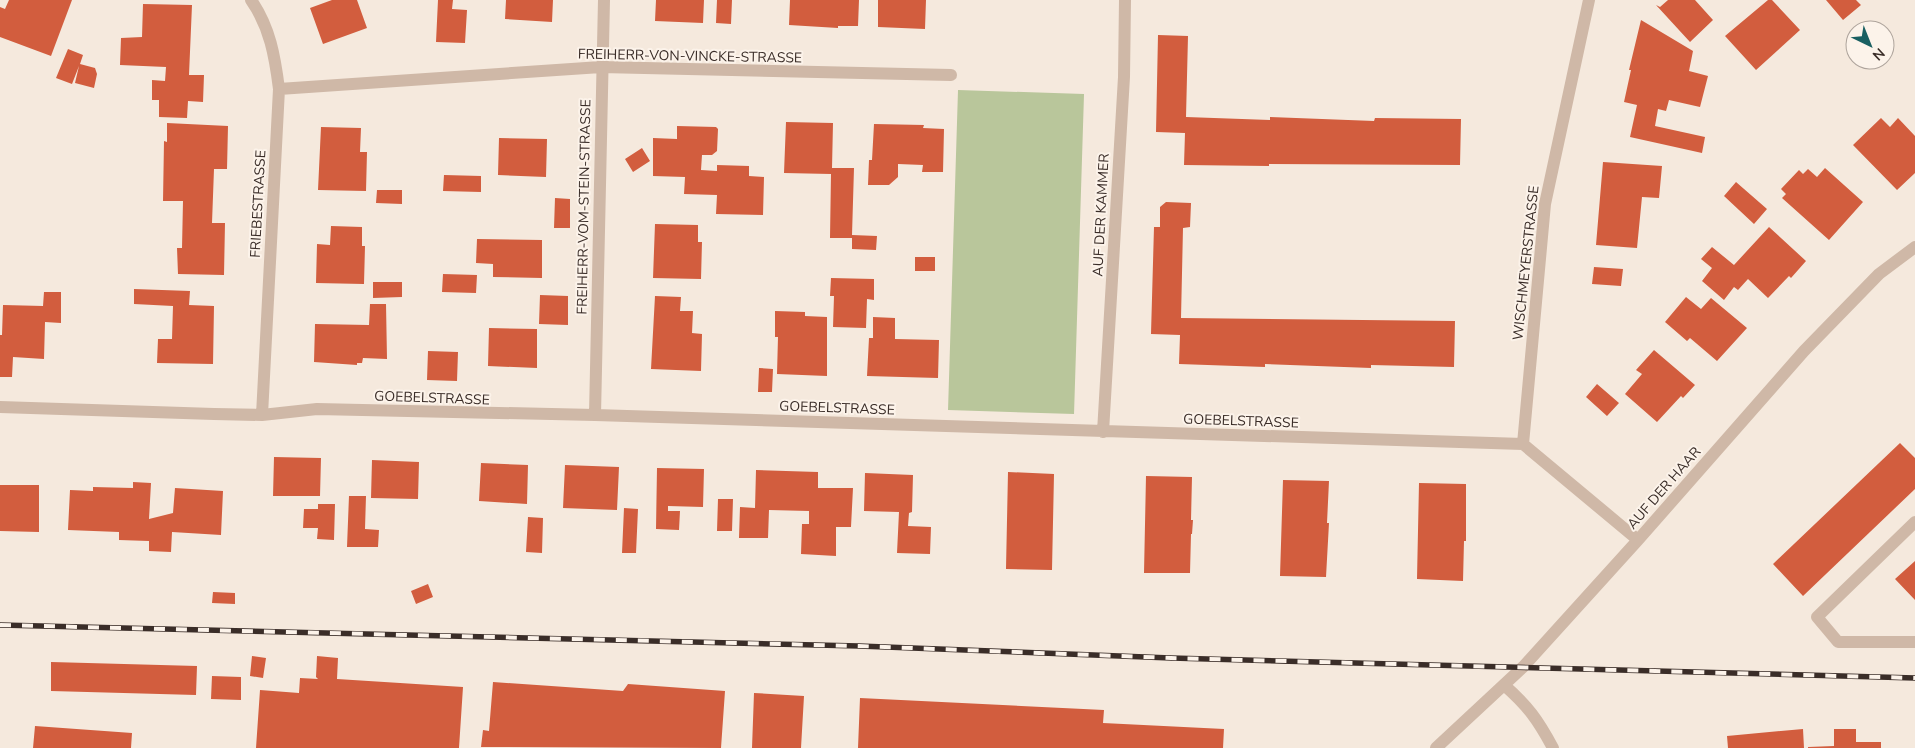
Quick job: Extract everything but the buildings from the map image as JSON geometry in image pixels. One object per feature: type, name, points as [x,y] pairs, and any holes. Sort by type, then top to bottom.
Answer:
[{"type":"street","name":"FRIEBESTRASSE","points":[[251,0],[260,13],[274,48],[279,89],[262,414]]},
{"type":"street","name":"FREIHERR-VOM-STEIN-STRASSE","points":[[595,416],[601,68],[604,0]]},
{"type":"street","name":"AUF DER KAMMER","points":[[1103,432],[1124,78],[1124,0]]},
{"type":"street","name":"WISCHMEYERSTRASSE","points":[[1523,444],[1545,204],[1589,0]]},
{"type":"street","name":"FREIHERR-VON-VINCKE-STRASSE","points":[[279,89],[601,68],[951,75]]},
{"type":"street","name":"AUF DER HAAR","points":[[1436,748],[1523,667],[1638,540],[1804,351],[1879,274],[1915,248]]},
{"type":"street","name":"GOEBELSTRASSE","points":[[0,407],[262,414],[317,409],[1523,444]]},
{"type":"street","points":[[1523,444],[1638,540]]},
{"type":"street","points":[[1915,522],[1817,617],[1838,642],[1915,642]]},
{"type":"street","points":[[1504,685],[1519,698],[1539,721],[1553,748]]},
{"type":"green space","points":[[958,90],[1084,94],[1074,414],[948,410]]},
{"type":"railway","points":[[0,625],[859,646],[1171,658],[1915,678]]}]
